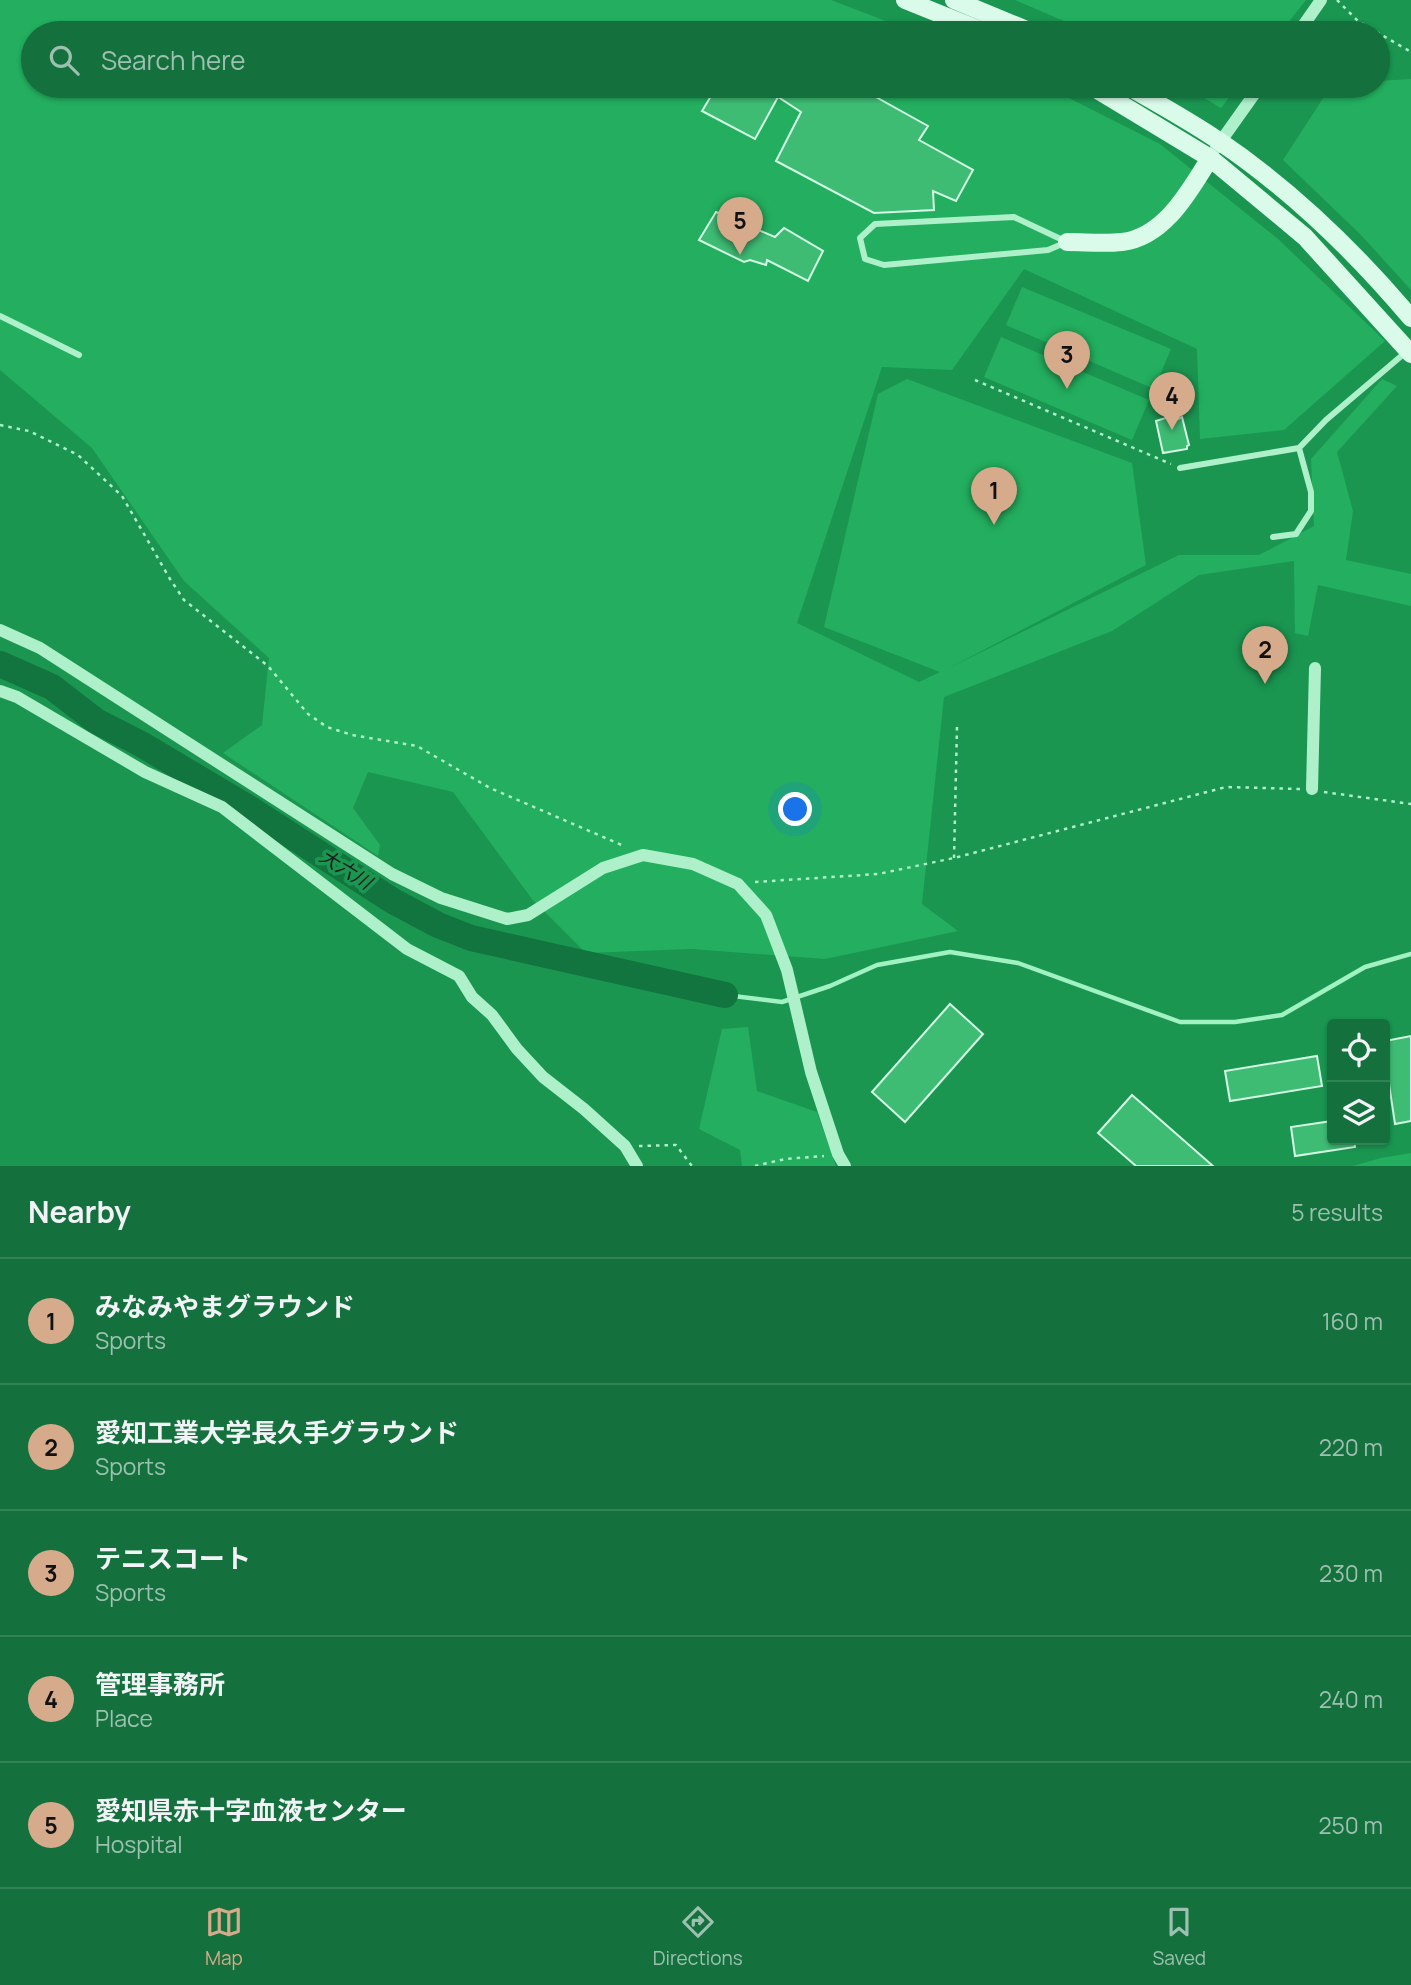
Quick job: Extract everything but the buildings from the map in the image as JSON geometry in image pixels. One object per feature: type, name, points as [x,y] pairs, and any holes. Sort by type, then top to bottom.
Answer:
[{"type":"main road","points":[[905,0],[957,21]]},
{"type":"main road","points":[[954,0],[1005,21]]},
{"type":"main road","points":[[1111,98],[1210,158],[1305,237],[1409,352]]},
{"type":"main road","points":[[1148,98],[1220,141],[1320,223],[1386,288],[1411,318]]},
{"type":"main road","points":[[1067,242],[1124,242],[1153,230],[1182,202],[1210,158]]},
{"type":"street","points":[[1307,21],[1321,0]]},
{"type":"street","points":[[1210,158],[1251,98]]},
{"type":"street","points":[[0,630],[40,648],[392,874],[441,898],[507,919],[528,915],[603,868],[643,855],[693,864],[738,884],[766,915],[787,970],[810,1072],[838,1154],[845,1166]]},
{"type":"street","points":[[1311,789],[1315,667]]},
{"type":"street","points":[[0,691],[18,697],[145,772],[222,807],[408,949],[459,976],[472,998],[492,1015],[517,1049],[543,1077],[625,1146],[637,1166]]},
{"type":"lane","points":[[1014,217],[1067,242],[1048,250],[884,265],[865,259],[860,238],[875,225],[1014,217]]},
{"type":"lane","points":[[0,316],[79,355]]},
{"type":"lane","points":[[1180,468],[1299,448],[1326,420],[1409,352]]},
{"type":"lane","points":[[1273,537],[1296,534],[1311,512],[1311,492],[1299,448]]},
{"type":"path","points":[[1338,0],[1358,21]]},
{"type":"path","points":[[1390,40],[1411,52]]},
{"type":"path","points":[[975,380],[1180,468]]},
{"type":"path","points":[[0,425],[29,431],[78,455],[87,463],[122,496],[184,600],[268,666],[308,714],[327,727],[352,735],[416,746],[490,788],[643,855]]},
{"type":"path","points":[[954,858],[957,726]]},
{"type":"path","points":[[738,884],[878,874],[954,858],[1226,786],[1311,789],[1343,796],[1411,804]]},
{"type":"path","points":[[625,1146],[676,1145],[692,1166]]},
{"type":"path","points":[[755,1166],[785,1159],[838,1154]]},
{"type":"green space","points":[[0,0],[831,0],[886,21],[21,21],[21,98],[1069,98],[1160,144],[1278,239],[1385,341],[1284,430],[1200,439],[1197,349],[1024,269],[952,370],[882,367],[797,623],[919,682],[940,672],[824,627],[878,394],[907,379],[1132,463],[1146,565],[947,669],[1179,555],[1259,555],[1314,526],[1311,459],[1382,379],[1397,386],[1337,452],[1353,511],[1346,560],[1411,574],[1411,606],[1318,585],[1308,636],[1295,633],[1294,561],[1199,575],[1112,631],[944,697],[922,904],[958,931],[825,959],[692,949],[586,953],[532,899],[453,792],[368,772],[353,808],[380,845],[378,856],[223,753],[262,725],[269,658],[184,581],[92,448],[0,370]]},
{"type":"green space","points":[[1015,0],[1306,0],[1289,21],[1064,21]]},
{"type":"green space","points":[[1411,79],[1411,290],[1361,235],[1283,160],[1323,98],[1390,98],[1390,80]]},
{"type":"green space","points":[[1204,98],[1229,98],[1221,108]]},
{"type":"green space","points":[[1022,287],[1171,349],[1154,389],[1006,325]]},
{"type":"green space","points":[[1001,337],[1149,400],[1132,440],[984,377]]},
{"type":"green space","points":[[748,1027],[757,1091],[817,1112],[836,1166],[742,1166],[740,1150],[699,1129],[722,1029]]},
{"type":"green space","points":[[1411,1153],[1411,1166],[1353,1166],[1381,1158]]},
{"type":"waterway","name":"大六川","points":[[0,664],[52,687],[96,721],[141,744],[247,807],[393,901],[438,925],[471,938],[725,995]]},
{"type":"waterway","points":[[725,995],[782,1002],[830,986],[877,965],[950,952],[1018,963],[1180,1022],[1235,1022],[1282,1015],[1365,967],[1411,954]]},
{"type":"place","name":"愛知県赤十字血液センター","points":[[740,255]]},
{"type":"place","name":"テニスコート","points":[[1067,389]]},
{"type":"place","name":"管理事務所","points":[[1172,430]]},
{"type":"place","name":"みなみやまグラウンド","points":[[994,525]]},
{"type":"place","name":"愛知工業大学長久手グラウンド","points":[[1265,684]]}]
